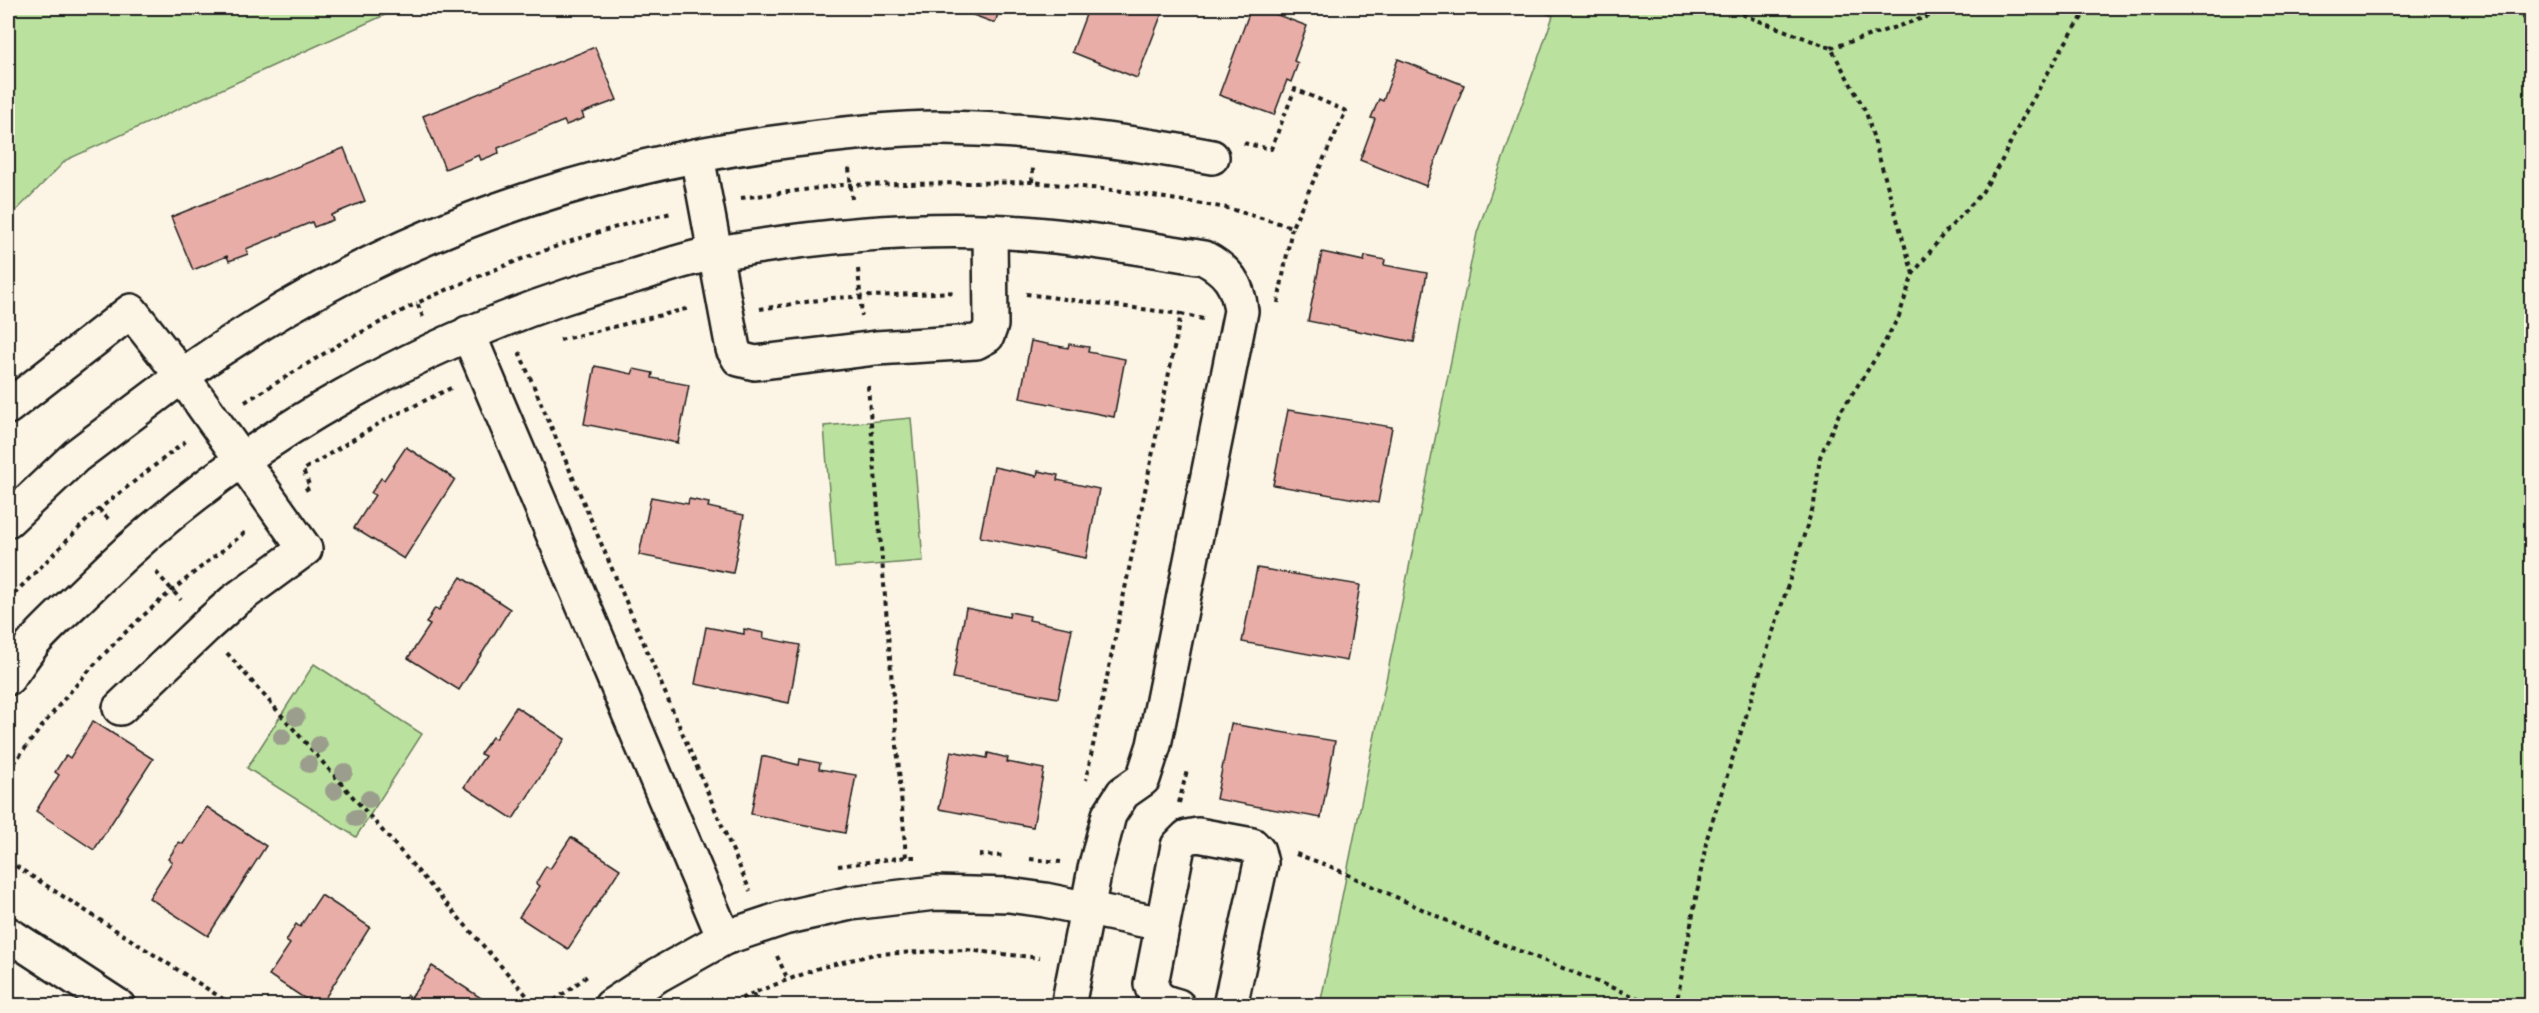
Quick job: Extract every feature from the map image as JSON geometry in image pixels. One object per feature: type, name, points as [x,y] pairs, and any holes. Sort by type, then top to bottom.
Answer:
[{"type":"street","points":[[8,520],[76,456],[221,348],[396,250],[473,219],[555,190],[653,164],[745,147],[847,134],[939,128],[1035,131],[1126,141],[1212,157]]},
{"type":"street","points":[[697,156],[733,349],[739,359],[755,363],[865,350],[976,342],[987,336],[991,326],[990,231]]},
{"type":"street","points":[[8,678],[36,640],[133,547],[174,510],[242,459],[382,376],[437,348],[468,333],[602,284],[716,253],[855,236],[990,231],[1044,234],[1204,258],[1219,266],[1229,276],[1239,298],[1241,311],[1154,745],[1143,779],[1123,793],[1109,815],[1072,906],[1068,1005]]},
{"type":"street","points":[[8,407],[131,311],[182,376],[304,549],[234,601],[120,708]]},
{"type":"street","points":[[468,333],[724,938]]},
{"type":"street","points":[[1178,1005],[1162,1002],[1153,992],[1150,984],[1178,846],[1187,837],[1198,836],[1252,845],[1258,851],[1261,863],[1230,1005]]},
{"type":"street","points":[[611,1005],[658,975],[724,938],[764,925],[851,903],[935,893],[1009,895],[1162,924]]},
{"type":"street","points":[[8,933],[118,1005]]},
{"type":"path","points":[[1606,8],[1612,10],[1683,8]]},
{"type":"path","points":[[1725,8],[1831,48],[1954,8]]},
{"type":"path","points":[[1676,1005],[1707,838],[1814,504],[1820,457],[1839,414],[1877,356],[1899,316],[1913,274],[1942,236],[1981,194],[2001,162],[2023,117],[2062,48],[2088,8]]},
{"type":"path","points":[[2518,8],[2532,30]]},
{"type":"path","points":[[1831,48],[1866,112],[1913,274]]},
{"type":"path","points":[[458,397],[417,303],[496,267],[627,223],[738,198],[851,185],[1032,182],[1122,191],[1227,208],[1292,227],[1346,111],[1295,89],[1271,149],[1216,138],[1212,157]]},
{"type":"path","points":[[847,134],[906,857]]},
{"type":"path","points":[[552,342],[690,308],[695,320],[832,298],[860,296],[991,292],[1046,295],[1181,314],[1084,791]]},
{"type":"path","points":[[8,771],[47,718],[111,647],[172,590],[277,508],[310,487],[303,470],[385,420],[531,350]]},
{"type":"path","points":[[520,354],[751,894],[712,907]]},
{"type":"path","points":[[99,509],[536,1005]]},
{"type":"path","points":[[1258,851],[1297,854],[1327,865],[1467,930],[1638,998],[1648,1005]]},
{"type":"path","points":[[973,855],[1007,856]]},
{"type":"path","points":[[835,867],[917,856]]},
{"type":"path","points":[[1019,858],[1066,862],[1072,906]]},
{"type":"path","points":[[8,861],[234,1005]]},
{"type":"path","points":[[764,925],[788,980]]},
{"type":"path","points":[[725,1005],[819,968],[875,954],[966,950],[1045,959]]},
{"type":"path","points":[[753,993],[758,1005]]},
{"type":"green space","points":[[8,8],[400,8],[66,160],[8,219]]},
{"type":"green space","points":[[1532,8],[2531,8],[2531,1005],[1320,1005],[1477,233],[1553,16]]},
{"type":"green space","points":[[911,418],[923,561],[835,568],[824,426]]},
{"type":"green space","points":[[314,664],[422,734],[356,837],[247,768]]},
{"type":"building","points":[[954,8],[1000,8],[995,23]]},
{"type":"building","points":[[1083,8],[1164,8],[1137,78],[1072,52],[1087,12],[1082,10]]},
{"type":"building","points":[[1251,8],[1259,8],[1307,26],[1294,61],[1298,63],[1291,82],[1287,80],[1274,115],[1219,95]]},
{"type":"building","points":[[595,47],[617,100],[582,113],[584,118],[566,125],[564,121],[498,148],[499,153],[481,160],[479,155],[445,169],[423,116]]},
{"type":"building","points":[[1398,59],[1464,85],[1426,186],[1360,160],[1375,119],[1371,118],[1379,99],[1383,101]]},
{"type":"building","points":[[344,148],[365,201],[331,215],[333,220],[314,227],[312,222],[246,249],[248,254],[229,261],[227,256],[193,270],[171,217]]},
{"type":"building","points":[[1322,252],[1364,261],[1365,256],[1385,260],[1384,265],[1427,273],[1414,342],[1308,321]]},
{"type":"building","points":[[1031,341],[1068,348],[1069,344],[1089,347],[1088,352],[1125,359],[1114,417],[1020,398]]},
{"type":"building","points":[[595,366],[632,374],[634,369],[653,373],[652,378],[689,385],[678,443],[584,424]]},
{"type":"building","points":[[1288,410],[1392,427],[1378,503],[1273,485]]},
{"type":"building","points":[[406,447],[455,479],[404,559],[354,528],[375,495],[371,493],[381,478],[384,480]]},
{"type":"building","points":[[994,467],[1037,476],[1038,471],[1058,475],[1057,480],[1099,489],[1086,558],[980,537]]},
{"type":"building","points":[[651,497],[688,504],[689,499],[709,503],[708,507],[744,515],[733,573],[639,555]]},
{"type":"building","points":[[1257,568],[1360,585],[1347,661],[1242,642]]},
{"type":"building","points":[[461,577],[510,609],[459,690],[408,658],[430,625],[426,623],[435,608],[439,610]]},
{"type":"building","points":[[966,608],[1009,617],[1010,612],[1030,616],[1029,620],[1072,629],[1058,698],[953,678]]},
{"type":"building","points":[[706,627],[744,634],[744,629],[764,633],[763,638],[800,645],[789,703],[695,684]]},
{"type":"building","points":[[516,707],[565,739],[513,819],[464,787],[485,756],[480,754],[492,737],[495,739]]},
{"type":"building","points":[[93,721],[153,759],[94,850],[36,811],[59,775],[55,772],[66,755],[70,758]]},
{"type":"building","points":[[1231,724],[1335,741],[1321,818],[1216,799]]},
{"type":"building","points":[[951,751],[987,758],[988,753],[1008,758],[1007,762],[1044,769],[1033,827],[939,809]]},
{"type":"building","points":[[762,756],[799,765],[800,759],[820,763],[819,769],[856,775],[845,833],[751,814]]},
{"type":"building","points":[[207,807],[266,846],[208,936],[149,898],[172,862],[168,859],[179,842],[183,844]]},
{"type":"building","points":[[571,837],[620,869],[568,949],[519,917],[540,886],[536,883],[546,866],[550,869]]},
{"type":"building","points":[[321,895],[370,927],[320,1006],[316,1006],[269,975],[290,944],[286,941],[296,924],[300,927]]},
{"type":"building","points":[[432,966],[481,998],[476,1006],[400,1006],[407,995],[411,998]]},
{"type":"building","points":[[888,1000],[918,1006],[887,1006]]}]
